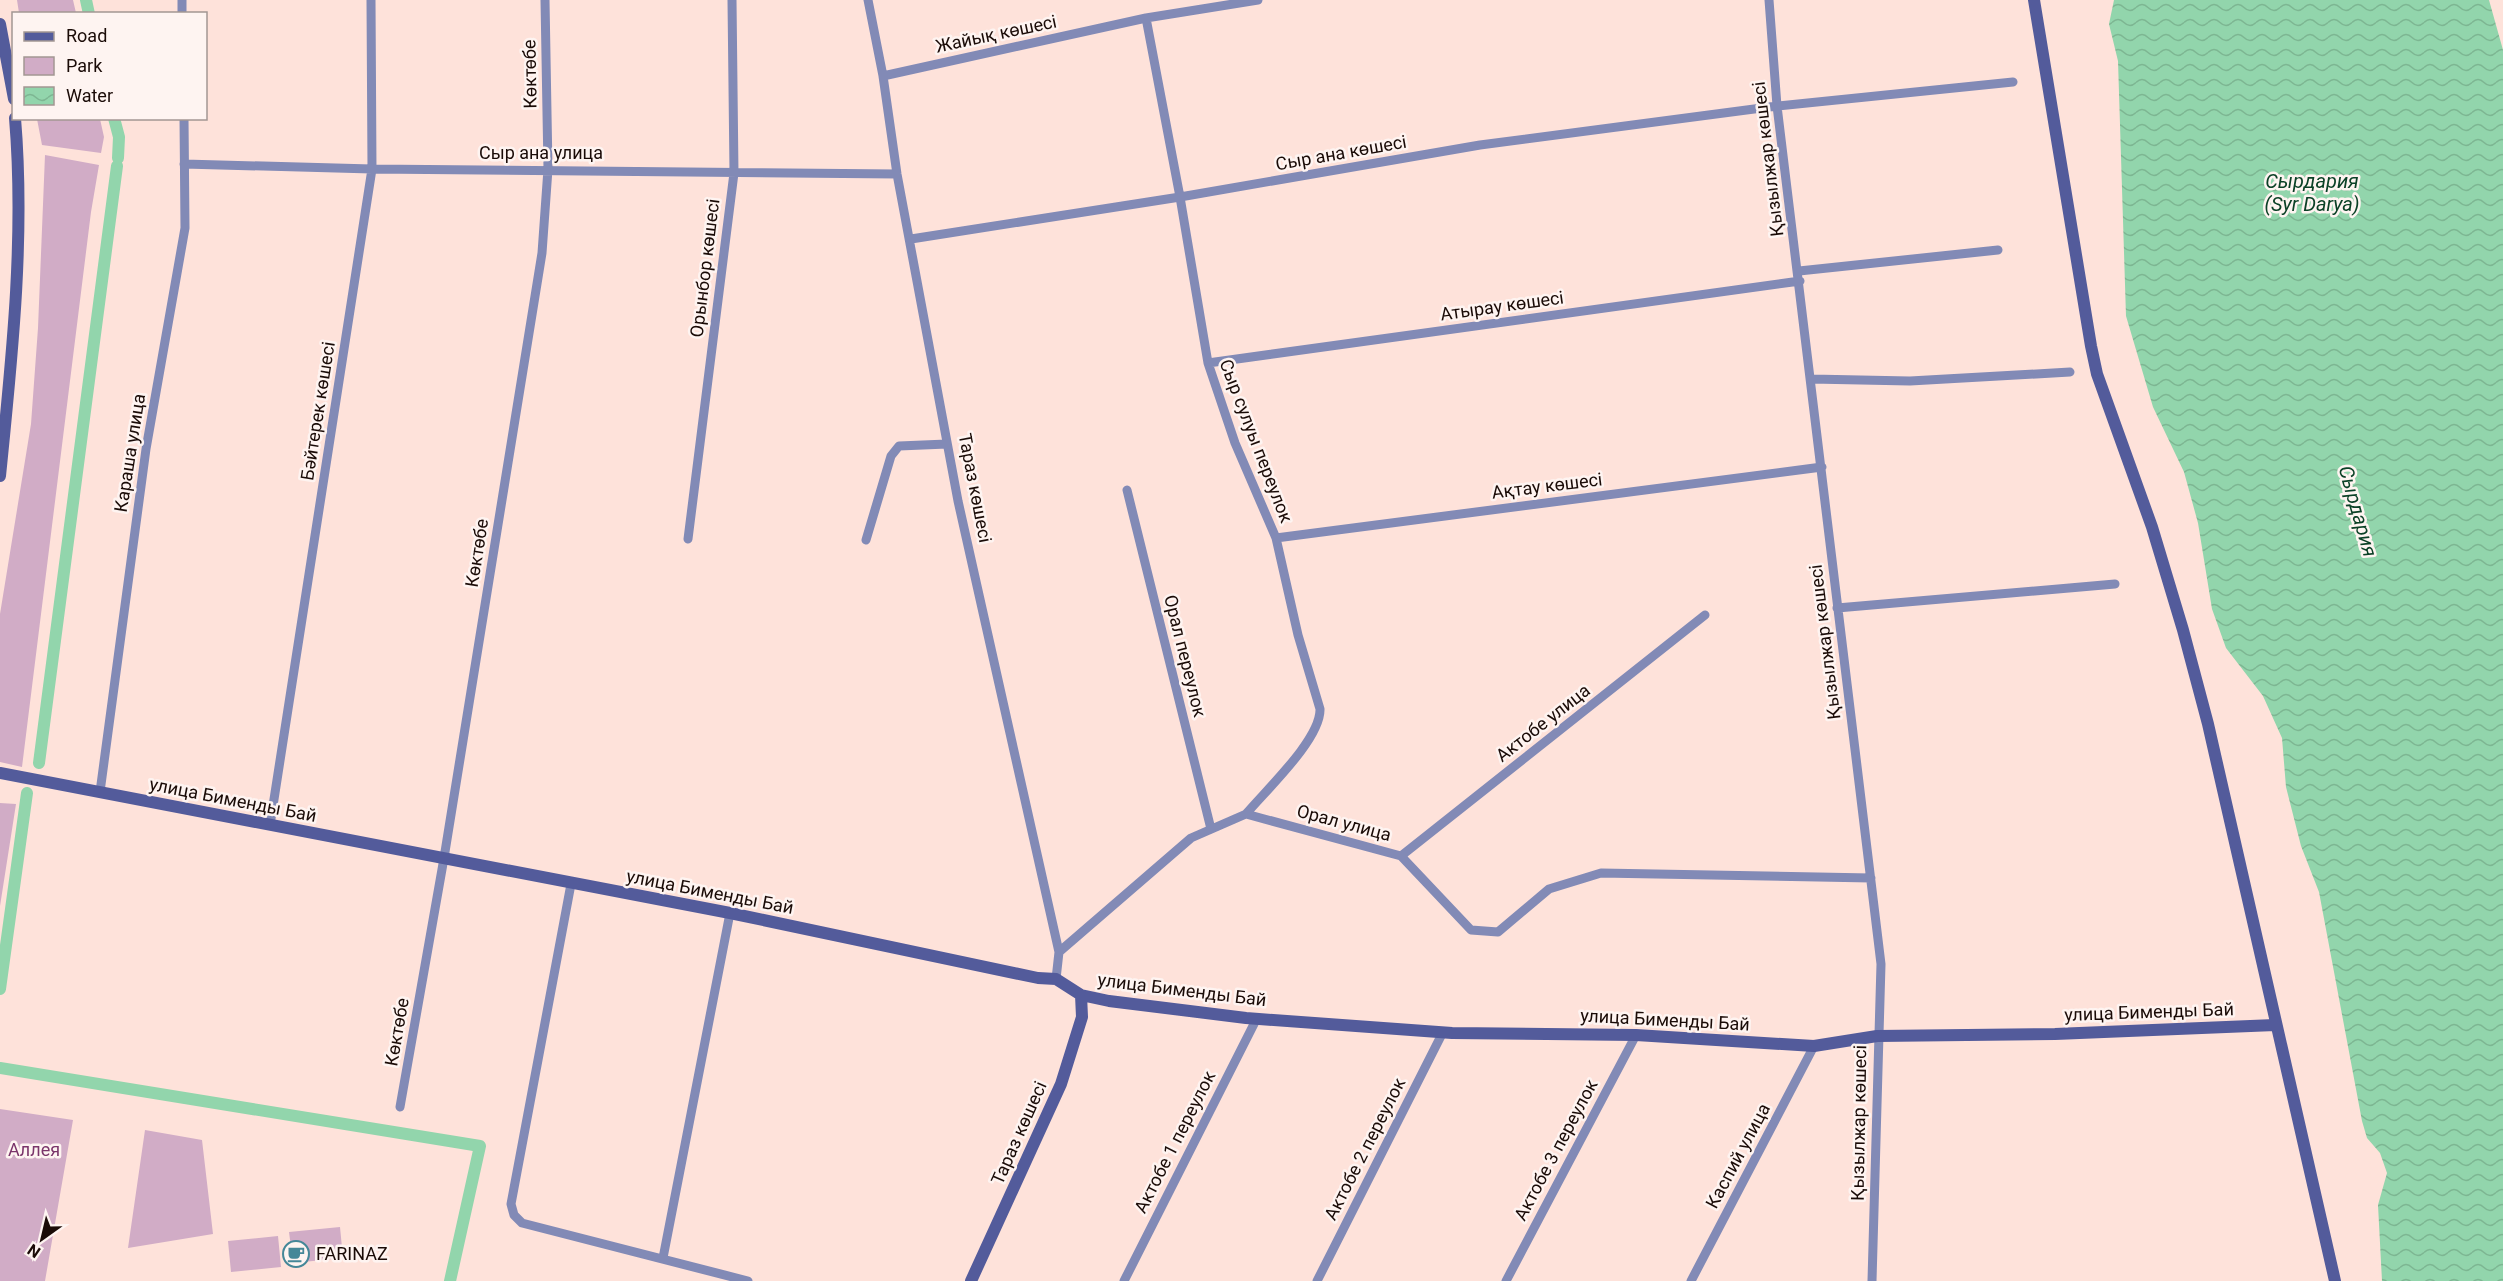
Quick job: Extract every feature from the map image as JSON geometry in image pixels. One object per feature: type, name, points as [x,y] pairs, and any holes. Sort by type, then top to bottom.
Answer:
[{"type":"street","name":"Бәйтерек көшесі","points":[[270,825],[372,169],[371,0]]},
{"type":"street","name":"Көктөбе","points":[[400,1107],[444,858],[542,253],[548,169],[545,0]]},
{"type":"street","name":"Орынбор көшесі","points":[[688,539],[734,173],[732,0]]},
{"type":"street","name":"Тараз көшесі","points":[[868,0],[883,76],[897,174],[911,239],[958,501],[1059,952],[1056,979]]},
{"type":"street","name":"Жайық көшесі","points":[[883,76],[1146,18],[1258,0]]},
{"type":"street","name":"Қызылжар көшесі","points":[[1768,0],[1777,106],[1799,271],[1837,608],[1881,964],[1877,1036],[1872,1281]]},
{"type":"street","points":[[2034,0],[2060,147],[2083,311],[2093,356],[2183,630],[2208,724],[2335,1281]]},
{"type":"street","name":"Сыр сулуы переулок","points":[[1146,18],[1180,197],[1208,363],[1235,443],[1276,538],[1298,635],[1318,698],[1320,719],[1308,740],[1246,814]]},
{"type":"street","points":[[0,24],[12,88]]},
{"type":"street","name":"Сыр ана көшесі","points":[[911,239],[1180,197],[1480,145],[1777,106],[2013,82]]},
{"type":"street","points":[[0,476],[15,329],[18,156],[15,120]]},
{"type":"street","name":"Караша улица","points":[[100,792],[146,449],[185,228],[184,120]]},
{"type":"street","name":"Сыр ана улица","points":[[184,164],[372,169],[897,174]]},
{"type":"street","points":[[1799,271],[1998,250]]},
{"type":"street","name":"Атырау көшесі","points":[[1208,363],[1800,281]]},
{"type":"street","points":[[1811,379],[1910,381],[2070,372]]},
{"type":"street","points":[[866,540],[891,456],[899,446],[947,444]]},
{"type":"street","name":"Ақтау көшесі","points":[[1276,538],[1822,467]]},
{"type":"street","name":"Орал переулок","points":[[1127,490],[1211,829]]},
{"type":"street","points":[[1837,608],[2115,584]]},
{"type":"street","name":"Актобе улица","points":[[1401,856],[1705,615]]},
{"type":"street","name":"улица Бименды Бай","points":[[0,773],[730,913],[970,964],[1056,979],[1081,995],[1109,1001],[1257,1018],[1443,1032],[1636,1035],[1814,1046],[1877,1036],[2055,1034],[2275,1024]]},
{"type":"street","points":[[1059,952],[1191,838],[1246,814]]},
{"type":"street","name":"Орал улица","points":[[1246,814],[1401,856],[1471,930],[1498,932],[1549,889],[1601,873],[1871,878]]},
{"type":"street","points":[[571,884],[511,1204],[514,1215],[522,1222],[748,1281]]},
{"type":"street","points":[[663,1258],[730,913]]},
{"type":"street","name":"Тараз көшесі","points":[[971,1281],[1061,1084],[1083,1017],[1081,995]]},
{"type":"street","name":"Актобе 1 переулок","points":[[1124,1281],[1257,1018]]},
{"type":"street","name":"Актобе 2 переулок","points":[[1317,1281],[1443,1032]]},
{"type":"street","name":"Актобе 3 переулок","points":[[1506,1281],[1636,1035]]},
{"type":"street","name":"Каспий улица","points":[[1691,1281],[1814,1046]]},
{"type":"green space","points":[[17,0],[73,0],[76,12],[19,12]]},
{"type":"green space","points":[[37,120],[100,120],[104,137],[101,153],[42,145]]},
{"type":"green space","points":[[45,155],[99,165],[91,212],[22,767],[0,762],[0,614],[31,424],[38,328]]},
{"type":"green space","points":[[0,803],[16,804],[0,906]]},
{"type":"green space","name":"Аллея","points":[[0,1109],[73,1120],[45,1281],[0,1281]]},
{"type":"green space","points":[[145,1130],[202,1140],[213,1234],[128,1248]]},
{"type":"green space","points":[[340,1227],[343,1258],[293,1263],[289,1232]]},
{"type":"green space","points":[[278,1236],[281,1267],[231,1272],[228,1241]]},
{"type":"water","name":"Сырдария (Syr Darya)","points":[[2114,0],[2489,0],[2503,50],[2503,1281],[2382,1281],[2378,1205],[2387,1173],[2380,1153],[2367,1138],[2362,1121],[2319,892],[2301,846],[2286,787],[2282,738],[2263,696],[2226,648],[2212,609],[2198,523],[2184,472],[2153,407],[2126,316],[2118,61],[2109,24]]},
{"type":"waterway","points":[[86,0],[89,12]]},
{"type":"waterway","points":[[115,120],[119,137],[118,158]]},
{"type":"waterway","points":[[39,763],[117,166]]},
{"type":"waterway","points":[[0,989],[27,793]]},
{"type":"waterway","points":[[0,1068],[480,1146],[450,1281]]},
{"type":"place","name":"FARINAZ","points":[[296,1254]]},
{"type":"water label","name":"Сырдария","points":[[2358,511]]}]
